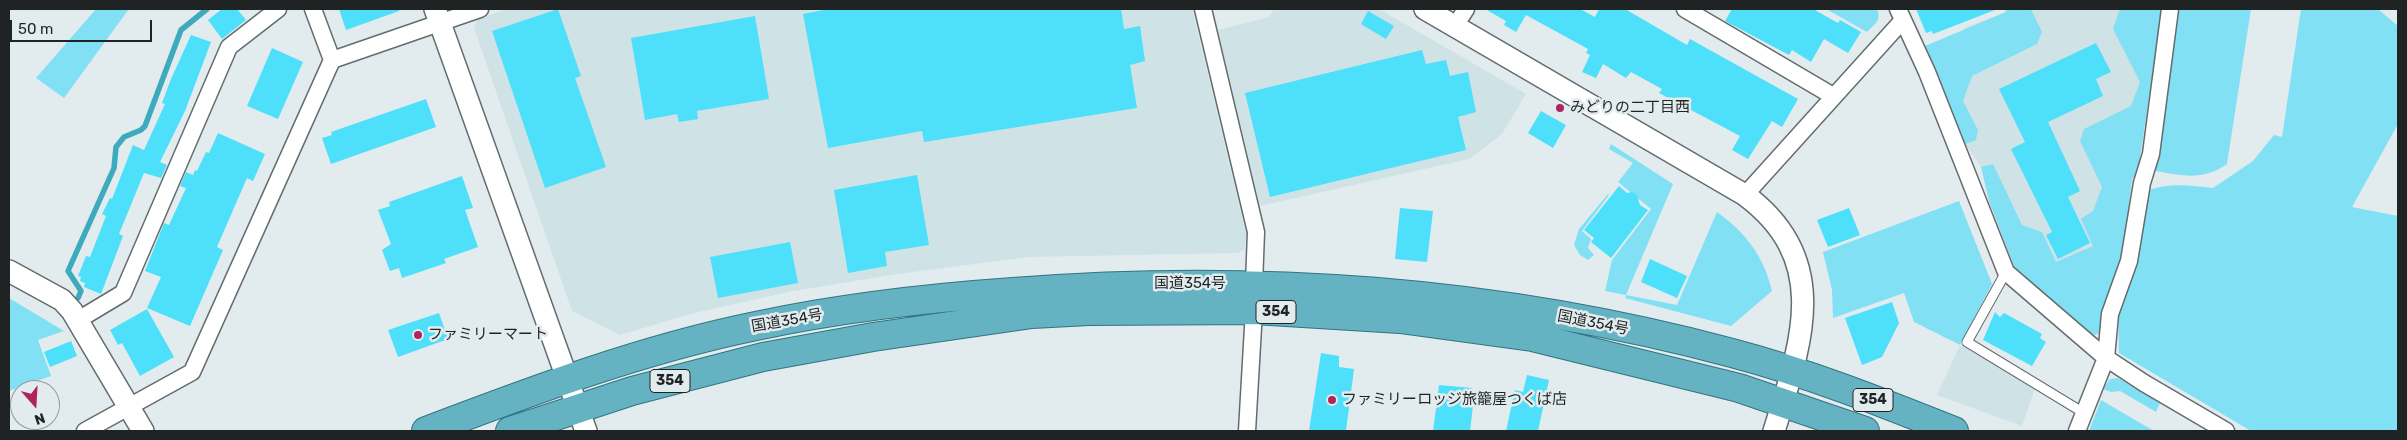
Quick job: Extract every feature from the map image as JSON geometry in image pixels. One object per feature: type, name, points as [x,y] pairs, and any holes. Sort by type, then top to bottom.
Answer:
[{"type":"highway","name":"国道354号","points":[[426,431],[568,378],[678,346],[756,326],[846,310],[955,296],[1092,286],[1254,297],[1532,337],[1739,388],[1865,431]]},
{"type":"highway","name":"国道354号","points":[[510,431],[582,419],[632,391],[763,357],[872,337],[1032,314],[1254,297],[1396,294],[1541,312],[1732,353],[1791,371],[1954,431]]},
{"type":"street","points":[[78,320],[123,293],[230,47],[278,9]]},
{"type":"street","points":[[313,9],[332,60]]},
{"type":"street","points":[[85,431],[192,372],[332,60],[437,16],[480,9]]},
{"type":"street","points":[[1203,9],[1256,232],[1247,431]]},
{"type":"street","points":[[1425,9],[1460,18],[1745,195],[1760,206],[1782,232],[1800,270],[1804,305],[1791,371],[1774,431]]},
{"type":"street","points":[[1685,9],[1833,96]]},
{"type":"street","points":[[2077,431],[2106,358],[2110,314],[2129,261],[2142,183],[2151,154],[2170,9]]},
{"type":"street","points":[[1745,195],[1833,96],[1900,14],[1927,72],[2006,272],[2106,358],[2144,383],[2226,431]]},
{"type":"street","points":[[437,16],[582,419]]},
{"type":"street","points":[[9,271],[62,300],[78,320],[143,431]]},
{"type":"lane","points":[[2006,272],[1967,342],[2084,413]]},
{"type":"shaded area","points":[[96,9],[129,9],[64,98],[36,78]]},
{"type":"shaded area","points":[[507,9],[1192,9],[1246,233],[1245,249],[1238,253],[1029,257],[897,274],[788,292],[694,313],[620,335],[572,311],[474,28],[478,19]]},
{"type":"shaded area","points":[[1274,9],[1379,9],[1526,94],[1502,134],[1469,159],[1260,206],[1218,30],[1269,17]]},
{"type":"shaded area","points":[[1826,9],[1877,9],[1879,16],[1877,22],[1867,32]]},
{"type":"shaded area","points":[[2005,9],[2162,9],[2138,171],[2132,179],[2099,333],[2015,269],[1989,201],[1992,197],[1981,167],[1965,144],[1939,80],[1964,28],[2006,12]]},
{"type":"shaded area","points":[[2005,9],[2031,9],[2042,32],[2037,44],[1972,76],[1963,101],[1978,130],[1976,140],[1965,144],[1925,46],[2006,12]]},
{"type":"shaded area","points":[[2120,9],[2162,9],[2138,171],[2132,179],[2122,263],[2099,333],[2092,336],[2015,269],[1989,201],[1981,167],[1993,164],[2022,225],[2042,232],[2056,262],[2093,246],[2081,219],[2093,211],[2102,187],[2080,141],[2084,129],[2131,106],[2140,82],[2113,29]]},
{"type":"shaded area","points":[[2174,9],[2251,9],[2227,164],[2218,170],[2199,175],[2190,176],[2151,170]]},
{"type":"shaded area","points":[[2301,9],[2378,9],[2398,26],[2398,124],[2352,207],[2398,216],[2398,431],[2251,431],[2119,353],[2118,309],[2136,265],[2147,191],[2163,186],[2213,188],[2253,161],[2274,135],[2282,137]]},
{"type":"shaded area","points":[[1611,144],[1673,184],[1626,295],[1605,291],[1612,260],[1651,209],[1618,182],[1633,163],[1609,149]]},
{"type":"shaded area","points":[[1608,194],[1582,231],[1591,239],[1588,248],[1594,255],[1588,260],[1580,255],[1574,245],[1579,229]]},
{"type":"shaded area","points":[[1959,201],[1992,284],[1960,345],[1914,322],[1904,293],[1833,318],[1832,290],[1823,252]]},
{"type":"shaded area","points":[[1717,212],[1736,228],[1752,246],[1764,267],[1772,291],[1731,326],[1625,298],[1626,295],[1677,305]]},
{"type":"shaded area","points":[[9,298],[64,331],[38,340],[51,376],[40,380],[10,380],[9,391]]},
{"type":"shaded area","points":[[1960,345],[2035,388],[2022,426],[1937,395]]},
{"type":"shaded area","points":[[2118,378],[2160,403],[2156,412],[2120,391],[2111,392],[2103,389],[2110,379]]},
{"type":"shaded area","points":[[2101,400],[2154,431],[2089,431]]},
{"type":"building","points":[[222,9],[237,9],[246,20],[222,39],[208,20]]},
{"type":"building","points":[[339,9],[399,9],[399,11],[346,30]]},
{"type":"building","points":[[558,9],[581,76],[575,78],[606,167],[545,188],[492,31]]},
{"type":"building","points":[[829,9],[1121,9],[1124,29],[1140,26],[1145,61],[1130,65],[1137,108],[924,142],[922,131],[828,148],[803,14]]},
{"type":"building","points":[[1485,9],[1580,9],[1595,17],[1599,9],[1625,9],[1687,45],[1690,39],[1798,99],[1782,127],[1772,121],[1748,159],[1732,150],[1740,136],[1659,93],[1662,89],[1631,72],[1626,78],[1603,64],[1596,78],[1582,72],[1590,55],[1586,53],[1588,49],[1526,15],[1516,32],[1504,25],[1506,21]]},
{"type":"building","points":[[1732,9],[1813,9],[1838,23],[1840,20],[1861,32],[1848,53],[1824,39],[1811,62],[1792,50],[1789,55],[1725,21]]},
{"type":"building","points":[[1916,9],[1995,10],[1933,34],[1932,31],[1926,33]]},
{"type":"building","points":[[1368,11],[1394,26],[1386,39],[1361,24]]},
{"type":"building","points":[[755,16],[769,99],[697,111],[698,119],[679,122],[677,114],[645,120],[631,38]]},
{"type":"building","points":[[191,35],[211,42],[185,111],[160,162],[167,165],[161,178],[144,173],[119,234],[123,236],[101,294],[84,287],[85,283],[80,281],[81,277],[78,276],[86,256],[90,257],[106,216],[102,214],[110,198],[112,199],[133,145],[144,150],[165,104],[162,103],[171,79]]},
{"type":"building","points":[[2096,43],[2111,72],[2096,79],[2103,96],[2048,122],[2080,191],[2068,197],[2090,243],[2058,259],[2046,235],[2052,232],[2011,149],[2025,142],[1999,89]]},
{"type":"building","points":[[272,48],[303,62],[278,119],[247,106]]},
{"type":"building","points":[[1422,50],[1426,64],[1446,60],[1450,76],[1468,72],[1476,112],[1458,117],[1466,150],[1270,197],[1245,93]]},
{"type":"building","points":[[426,99],[436,127],[331,164],[322,138],[332,135],[331,132]]},
{"type":"building","points":[[1541,111],[1566,125],[1553,148],[1528,133]]},
{"type":"building","points":[[218,133],[265,154],[253,181],[247,178],[217,247],[223,250],[190,326],[147,308],[161,277],[145,271],[164,223],[169,225],[186,188],[180,186],[186,172],[193,175],[195,170],[197,171],[206,152],[209,153]]},
{"type":"building","points":[[917,175],[929,245],[885,252],[887,266],[848,273],[834,190]]},
{"type":"building","points":[[462,176],[473,208],[465,210],[478,247],[444,259],[446,263],[402,278],[399,268],[390,271],[382,250],[391,244],[378,210],[390,206],[389,202]]},
{"type":"building","points":[[1619,186],[1627,193],[1632,192],[1637,195],[1640,205],[1648,210],[1611,258],[1591,242],[1594,238],[1584,230]]},
{"type":"building","points":[[1400,208],[1433,211],[1427,262],[1395,259]]},
{"type":"building","points":[[1849,208],[1860,235],[1828,247],[1817,220]]},
{"type":"building","points":[[790,242],[798,283],[718,298],[710,257]]},
{"type":"building","points":[[1650,259],[1687,276],[1677,298],[1641,282]]},
{"type":"building","points":[[1892,302],[1899,323],[1882,357],[1862,365],[1845,318]]},
{"type":"building","points":[[147,309],[174,357],[140,376],[122,343],[118,345],[110,330]]},
{"type":"building","points":[[1995,312],[2000,317],[2004,313],[2042,334],[2040,338],[2046,342],[2032,366],[1983,340]]},
{"type":"building","name":"ファミリーマート","points":[[439,313],[448,339],[398,357],[388,330]]},
{"type":"building","points":[[71,341],[77,356],[50,367],[44,352]]},
{"type":"building","name":"ファミリーロッジ旅籠屋つくば店","points":[[1321,353],[1339,356],[1339,367],[1354,369],[1346,431],[1309,431]]},
{"type":"building","points":[[1527,375],[1549,380],[1538,431],[1506,431],[1515,390],[1523,392]]},
{"type":"building","points":[[1439,385],[1472,388],[1469,406],[1473,406],[1470,431],[1433,431]]},
{"type":"waterway","points":[[78,298],[81,291],[68,271],[114,168],[116,147],[124,137],[141,130],[145,126],[181,30],[207,9]]},
{"type":"place","name":"みどりの二丁目西","points":[[1560,108]]},
{"type":"place","name":"ファミリーマート","points":[[418,335]]},
{"type":"place","name":"ファミリーロッジ旅籠屋つくば店","points":[[1332,400]]}]
